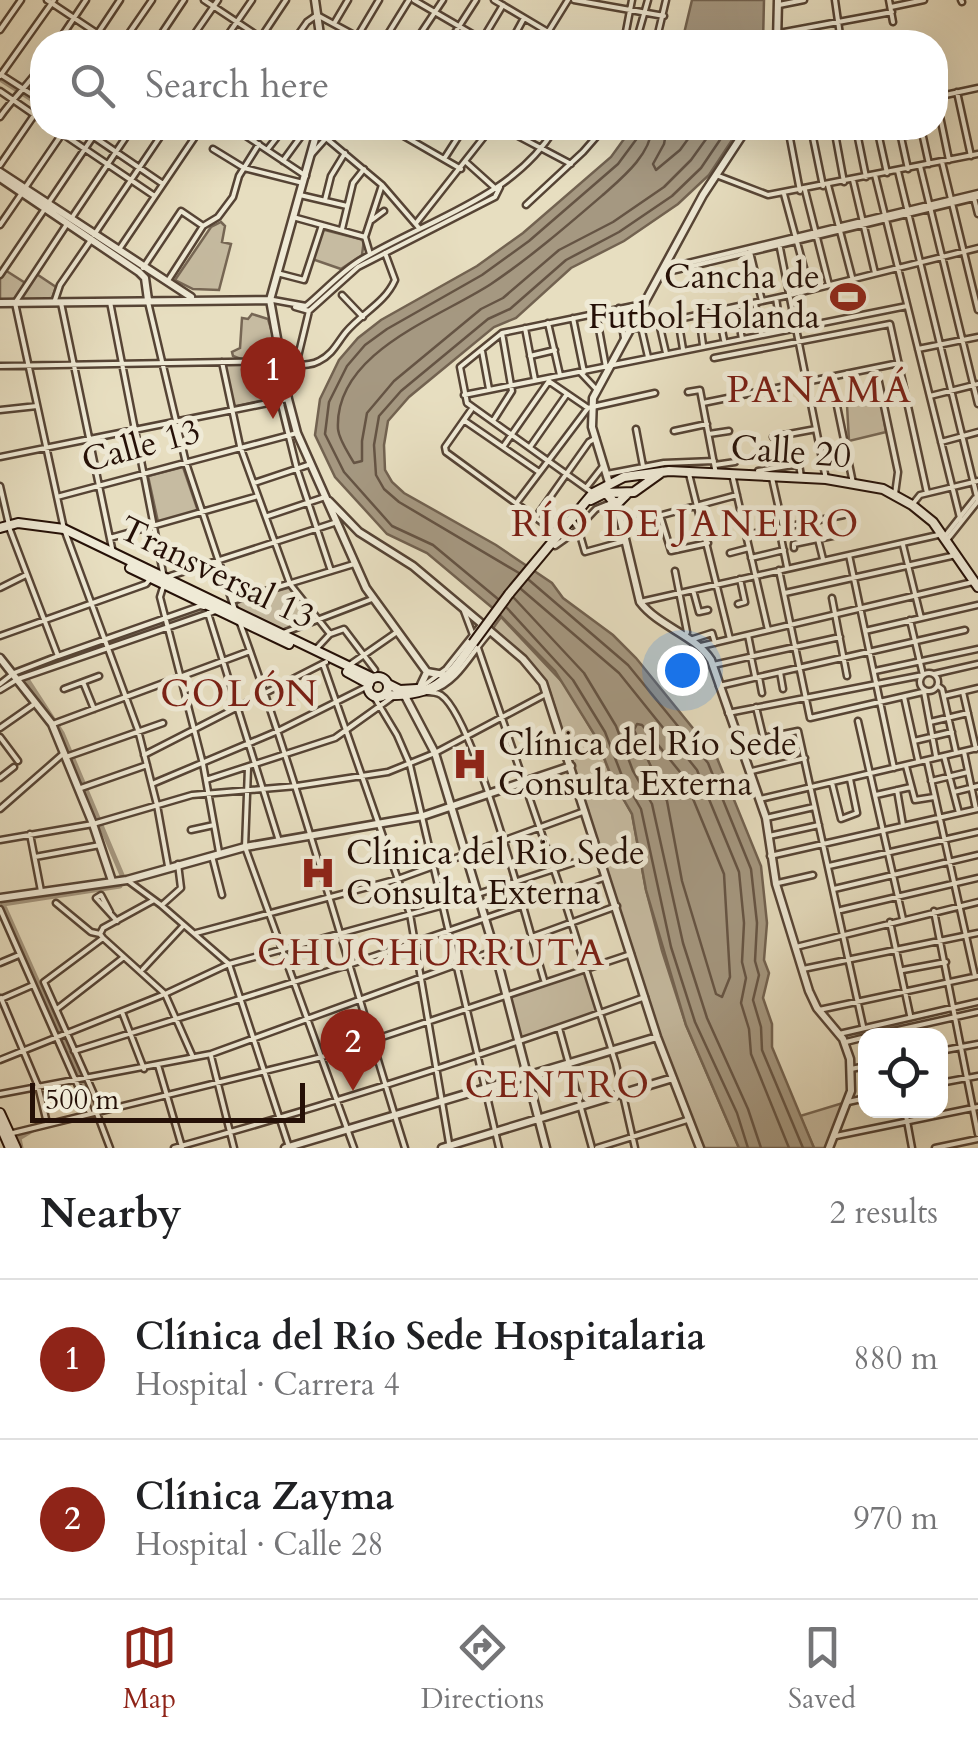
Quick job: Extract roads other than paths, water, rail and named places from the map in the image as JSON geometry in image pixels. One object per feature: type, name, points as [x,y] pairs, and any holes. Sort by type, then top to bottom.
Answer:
[{"type":"main road","name":"Calle 20","points":[[459,664],[589,490],[608,479],[715,467],[732,474],[853,482],[896,494],[922,512],[976,581]]},
{"type":"main road","name":"Calle 20","points":[[569,519],[586,503],[605,493],[616,500],[662,472]]},
{"type":"main road","points":[[616,500],[628,476],[640,479],[638,490]]},
{"type":"main road","name":"Transversal 13","points":[[5,529],[34,524],[65,532],[237,617],[348,666],[371,683]]},
{"type":"main road","points":[[5,529],[65,532],[151,578],[164,581],[204,609],[237,617],[324,663]]},
{"type":"main road","name":"Transversal 13","points":[[324,663],[371,683]]},
{"type":"main road","points":[[459,664],[422,690],[400,690],[382,677],[371,683],[384,695],[400,696],[422,690],[447,678],[459,664]]},
{"type":"main road","points":[[384,695],[388,684]]},
{"type":"main road","points":[[0,1113],[9,1143]]},
{"type":"main road","points":[[0,1126],[9,1143]]},
{"type":"street","points":[[0,30],[21,0]]},
{"type":"street","points":[[66,30],[86,0]]},
{"type":"street","points":[[101,30],[120,0]]},
{"type":"street","points":[[131,30],[152,0]]},
{"type":"street","points":[[164,30],[184,0]]},
{"type":"street","points":[[204,0],[247,30]]},
{"type":"street","points":[[198,30],[218,0]]},
{"type":"street","points":[[231,30],[252,0]]},
{"type":"street","points":[[266,30],[286,0]]},
{"type":"street","points":[[316,0],[319,30]]},
{"type":"street","points":[[334,22],[348,0]]},
{"type":"street","points":[[362,30],[379,0]]},
{"type":"street","points":[[391,30],[412,0],[465,30]]},
{"type":"street","points":[[423,30],[443,0]]},
{"type":"street","points":[[456,30],[476,0]]},
{"type":"street","points":[[494,0],[545,30]]},
{"type":"street","points":[[549,30],[571,0],[664,16]]},
{"type":"street","points":[[604,8],[605,0]]},
{"type":"street","points":[[627,30],[632,0]]},
{"type":"street","points":[[641,30],[648,0]]},
{"type":"street","points":[[660,30],[666,0]]},
{"type":"street","points":[[778,30],[779,2],[804,0]]},
{"type":"street","points":[[836,0],[840,30]]},
{"type":"street","points":[[792,30],[924,0]]},
{"type":"street","points":[[31,30],[51,1],[92,30]]},
{"type":"street","points":[[490,30],[503,6]]},
{"type":"street","points":[[891,6],[893,22]]},
{"type":"street","points":[[317,15],[344,30]]},
{"type":"street","points":[[302,30],[317,15]]},
{"type":"street","points":[[517,30],[524,18]]},
{"type":"street","points":[[30,31],[0,75],[30,101]]},
{"type":"street","points":[[0,117],[30,82]]},
{"type":"street","points":[[948,94],[978,88]]},
{"type":"street","points":[[0,91],[30,106]]},
{"type":"street","points":[[958,92],[971,156]]},
{"type":"street","points":[[30,124],[0,172],[140,272],[147,286],[186,463],[297,786],[405,1148]]},
{"type":"street","points":[[0,225],[57,140]]},
{"type":"street","points":[[86,140],[163,184]]},
{"type":"street","points":[[124,140],[15,303],[65,532],[138,730],[168,867]]},
{"type":"street","points":[[113,554],[74,365],[57,303],[60,286],[158,140]]},
{"type":"street","points":[[118,251],[193,140]]},
{"type":"street","points":[[253,140],[304,180]]},
{"type":"street","points":[[267,150],[275,140]]},
{"type":"street","points":[[284,161],[299,140]]},
{"type":"street","points":[[317,140],[270,300],[286,382],[284,400],[293,434],[296,469],[332,571]]},
{"type":"street","points":[[329,140],[382,185],[420,229]]},
{"type":"street","points":[[411,140],[461,169]]},
{"type":"street","points":[[444,159],[456,140]]},
{"type":"street","points":[[286,382],[296,366],[309,311],[348,274],[420,229],[482,140]]},
{"type":"street","points":[[526,140],[570,164]]},
{"type":"street","points":[[0,303],[195,299],[270,300],[306,306],[370,254],[498,189],[548,140]]},
{"type":"street","points":[[526,205],[593,140]]},
{"type":"street","points":[[517,502],[589,407],[662,271],[739,140]]},
{"type":"street","points":[[791,140],[829,285]]},
{"type":"street","points":[[815,140],[853,279]]},
{"type":"street","points":[[836,140],[844,182]]},
{"type":"street","points":[[858,140],[866,177]]},
{"type":"street","points":[[880,140],[887,173]]},
{"type":"street","points":[[901,140],[908,169]]},
{"type":"street","points":[[923,140],[929,164]]},
{"type":"street","points":[[946,140],[950,160]]},
{"type":"street","points":[[90,142],[108,164],[154,196]]},
{"type":"street","points":[[0,276],[90,142]]},
{"type":"street","points":[[160,301],[167,297],[168,284],[203,226],[218,218],[232,197],[256,142]]},
{"type":"street","points":[[213,149],[244,168],[304,180]]},
{"type":"street","points":[[325,200],[331,176],[345,153]]},
{"type":"street","points":[[716,175],[768,195],[784,194],[978,154]]},
{"type":"street","points":[[466,162],[498,189]]},
{"type":"street","points":[[942,162],[978,310]]},
{"type":"street","points":[[920,166],[978,404]]},
{"type":"street","points":[[341,231],[353,183],[364,168]]},
{"type":"street","points":[[640,602],[902,543],[945,537],[978,498],[898,171]]},
{"type":"street","points":[[875,176],[961,520]]},
{"type":"street","points":[[853,180],[875,274]]},
{"type":"street","points":[[370,254],[365,237],[382,185]]},
{"type":"street","points":[[784,194],[810,290]]},
{"type":"street","points":[[300,195],[347,206]]},
{"type":"street","points":[[662,271],[976,195],[978,214]]},
{"type":"street","points":[[143,268],[181,211],[203,226]]},
{"type":"street","points":[[369,222],[384,211]]},
{"type":"street","points":[[293,217],[365,237]]},
{"type":"street","points":[[278,274],[304,280],[322,225]]},
{"type":"street","points":[[92,237],[195,299]]},
{"type":"street","points":[[779,242],[826,479]]},
{"type":"street","points":[[630,330],[978,248]]},
{"type":"street","points":[[750,250],[761,335]]},
{"type":"street","points":[[296,366],[312,364],[331,353],[396,280],[385,252]]},
{"type":"street","points":[[147,286],[158,278]]},
{"type":"street","points":[[342,295],[363,317]]},
{"type":"street","points":[[776,298],[781,331]]},
{"type":"street","points":[[110,302],[164,581],[160,596],[203,764],[222,895]]},
{"type":"street","points":[[280,302],[309,311]]},
{"type":"street","points":[[604,465],[589,490],[473,408],[464,394],[460,367],[502,333],[644,304]]},
{"type":"street","points":[[464,394],[907,306]]},
{"type":"street","points":[[736,307],[742,339]]},
{"type":"street","points":[[620,308],[624,341]]},
{"type":"street","points":[[718,310],[724,342]]},
{"type":"street","points":[[596,313],[609,366]]},
{"type":"street","points":[[699,315],[703,347]]},
{"type":"street","points":[[573,318],[582,372],[597,390]]},
{"type":"street","points":[[678,319],[684,350]]},
{"type":"street","points":[[548,322],[560,375]]},
{"type":"street","points":[[659,323],[666,354]]},
{"type":"street","points":[[714,358],[890,324],[927,492]]},
{"type":"street","points":[[641,327],[648,358]]},
{"type":"street","points":[[524,328],[535,380]]},
{"type":"street","points":[[493,421],[513,386],[502,333]]},
{"type":"street","points":[[918,350],[978,337]]},
{"type":"street","points":[[482,350],[489,389]]},
{"type":"street","points":[[530,356],[555,350]]},
{"type":"street","points":[[0,366],[281,360]]},
{"type":"street","points":[[222,362],[242,448],[290,584],[330,634]]},
{"type":"street","points":[[703,403],[898,364]]},
{"type":"street","points":[[876,368],[898,472],[896,494]]},
{"type":"street","points":[[831,377],[853,482]]},
{"type":"street","points":[[549,379],[589,407],[655,393]]},
{"type":"street","points":[[502,447],[549,379]]},
{"type":"street","points":[[930,396],[976,385]]},
{"type":"street","points":[[688,392],[700,390],[715,467]]},
{"type":"street","points":[[530,448],[567,394]]},
{"type":"street","points":[[0,457],[284,400]]},
{"type":"street","points":[[0,410],[37,406]]},
{"type":"street","points":[[589,407],[608,479],[643,466],[715,467],[735,462]]},
{"type":"street","points":[[473,408],[445,450],[536,516],[555,540],[579,528],[596,509],[616,500],[640,602],[701,646],[713,665],[766,818],[776,884],[802,969],[819,1010],[845,1042],[851,1069],[848,1102],[829,1148]]},
{"type":"street","points":[[464,420],[539,472]]},
{"type":"street","points":[[674,431],[707,424]]},
{"type":"street","points":[[636,429],[643,466]]},
{"type":"street","points":[[772,437],[816,429]]},
{"type":"street","points":[[708,434],[729,431]]},
{"type":"street","points":[[941,442],[978,432]]},
{"type":"street","points":[[293,434],[372,599],[427,672],[441,676],[483,633],[483,640]]},
{"type":"street","name":"Calle 13","points":[[57,497],[293,434]]},
{"type":"street","points":[[536,516],[589,442],[596,438]]},
{"type":"street","points":[[254,483],[310,464]]},
{"type":"street","points":[[758,470],[776,474],[788,568]]},
{"type":"street","points":[[688,472],[730,640]]},
{"type":"street","points":[[732,474],[768,630]]},
{"type":"street","points":[[912,505],[927,492],[976,481]]},
{"type":"street","points":[[0,486],[5,529],[58,656]]},
{"type":"street","points":[[621,526],[736,495]]},
{"type":"street","points":[[110,538],[258,496]]},
{"type":"street","points":[[267,517],[327,499]]},
{"type":"street","points":[[327,499],[348,522],[413,566],[535,670],[548,694],[658,1037],[700,1148]]},
{"type":"street","points":[[660,515],[671,551],[708,543]]},
{"type":"street","points":[[746,536],[844,515]]},
{"type":"street","points":[[569,519],[579,528],[585,552],[625,541]]},
{"type":"street","points":[[164,581],[316,528],[348,522]]},
{"type":"street","points":[[794,548],[794,544],[838,535]]},
{"type":"street","points":[[818,539],[823,560]]},
{"type":"street","points":[[902,543],[920,618]]},
{"type":"street","points":[[730,553],[749,548]]},
{"type":"street","points":[[751,558],[784,550]]},
{"type":"street","points":[[849,555],[894,768]]},
{"type":"street","points":[[785,593],[956,555]]},
{"type":"street","points":[[232,601],[354,564]]},
{"type":"street","points":[[780,570],[810,718],[938,686]]},
{"type":"street","points":[[675,571],[688,638]]},
{"type":"street","points":[[0,588],[26,575]]},
{"type":"street","points":[[0,636],[146,584],[151,578]]},
{"type":"street","points":[[738,604],[745,602],[740,579]]},
{"type":"street","points":[[701,646],[976,581]]},
{"type":"street","points":[[694,590],[699,612],[708,610]]},
{"type":"street","points":[[832,598],[848,676]]},
{"type":"street","points":[[280,634],[372,599]]},
{"type":"street","points":[[865,630],[978,605]]},
{"type":"street","points":[[462,608],[541,827],[612,1051],[636,1148]]},
{"type":"street","points":[[18,676],[204,609]]},
{"type":"street","points":[[0,687],[58,656],[106,644],[204,609]]},
{"type":"street","points":[[204,609],[279,841]]},
{"type":"street","points":[[910,620],[937,758]]},
{"type":"street","points":[[422,690],[439,689],[451,679],[482,624]]},
{"type":"street","points":[[314,651],[330,634],[344,629],[364,656],[378,706],[410,766],[498,1148]]},
{"type":"street","points":[[719,686],[965,630]]},
{"type":"street","points":[[348,666],[396,632]]},
{"type":"street","points":[[483,640],[490,632]]},
{"type":"street","points":[[688,638],[712,633],[715,643]]},
{"type":"street","points":[[748,635],[762,693]]},
{"type":"street","points":[[713,665],[840,637]]},
{"type":"street","points":[[475,639],[483,640]]},
{"type":"street","points":[[874,671],[978,649]]},
{"type":"street","points":[[56,723],[250,651]]},
{"type":"street","points":[[0,658],[56,723],[99,823],[100,845],[112,881]]},
{"type":"street","points":[[144,755],[324,663],[410,914],[430,1020],[447,1147],[673,1078]]},
{"type":"street","points":[[728,713],[978,664]]},
{"type":"street","points":[[422,690],[427,672]]},
{"type":"street","points":[[780,672],[783,689]]},
{"type":"street","points":[[934,674],[944,696],[956,754]]},
{"type":"street","points":[[64,689],[98,676]]},
{"type":"street","points":[[83,682],[94,709]]},
{"type":"street","points":[[152,784],[278,731],[371,683]]},
{"type":"street","points":[[944,696],[978,688]]},
{"type":"street","points":[[422,690],[438,693],[445,699],[466,736],[503,842],[544,981]]},
{"type":"street","points":[[760,799],[977,749],[962,692]]},
{"type":"street","points":[[0,840],[99,823],[157,804],[208,794],[297,786],[410,766],[548,694]]},
{"type":"street","points":[[206,780],[348,732],[378,706],[400,696],[435,754],[494,951],[546,1148]]},
{"type":"street","points":[[904,697],[919,762]]},
{"type":"street","points":[[0,728],[37,702]]},
{"type":"street","points":[[756,707],[763,738]]},
{"type":"street","points":[[930,722],[978,717]]},
{"type":"street","points":[[858,721],[903,919]]},
{"type":"street","points":[[0,809],[68,755],[163,723]]},
{"type":"street","points":[[738,743],[798,731],[863,1026]]},
{"type":"street","points":[[914,742],[952,732]]},
{"type":"street","points":[[0,737],[18,761]]},
{"type":"street","points":[[0,756],[10,750]]},
{"type":"street","points":[[770,856],[977,809],[964,752]]},
{"type":"street","points":[[944,756],[959,813]]},
{"type":"street","points":[[748,771],[805,758]]},
{"type":"street","points":[[819,1010],[976,976],[927,761]]},
{"type":"street","points":[[82,788],[147,765]]},
{"type":"street","points":[[0,898],[126,880],[245,847],[423,816],[571,766]]},
{"type":"street","points":[[906,766],[915,801],[935,796]]},
{"type":"street","points":[[0,778],[14,767]]},
{"type":"street","points":[[248,768],[245,847],[354,1148]]},
{"type":"street","points":[[931,781],[968,772]]},
{"type":"street","points":[[832,783],[841,820],[857,813],[850,779]]},
{"type":"street","points":[[874,795],[911,787]]},
{"type":"street","points":[[954,792],[975,787]]},
{"type":"street","points":[[896,790],[904,825]]},
{"type":"street","points":[[766,818],[814,807]]},
{"type":"street","points":[[196,934],[398,879],[585,811]]},
{"type":"street","points":[[191,830],[214,825]]},
{"type":"street","points":[[769,836],[818,825]]},
{"type":"street","points":[[829,866],[978,832]]},
{"type":"street","points":[[30,834],[42,891]]},
{"type":"street","points":[[35,857],[100,845]]},
{"type":"street","points":[[0,1060],[166,994],[229,964],[444,904],[600,854]]},
{"type":"street","points":[[834,889],[978,855]]},
{"type":"street","points":[[162,905],[182,888],[178,864]]},
{"type":"street","points":[[776,884],[813,875]]},
{"type":"street","points":[[74,1051],[348,965],[607,876]]},
{"type":"street","points":[[839,910],[978,878]]},
{"type":"street","points":[[126,880],[162,905],[229,964],[288,1148],[658,1037]]},
{"type":"street","points":[[95,1111],[44,982],[102,936],[103,928],[154,900]]},
{"type":"street","points":[[796,947],[978,902]]},
{"type":"street","points":[[56,903],[102,936],[166,994],[193,1058]]},
{"type":"street","points":[[0,1094],[211,1054],[617,906]]},
{"type":"street","points":[[0,910],[33,985],[62,1035],[110,1148]]},
{"type":"street","points":[[934,911],[976,1108],[978,1137],[935,1148]]},
{"type":"street","points":[[110,912],[117,921]]},
{"type":"street","points":[[890,922],[910,1017]]},
{"type":"street","points":[[142,970],[184,925]]},
{"type":"street","points":[[0,932],[8,929]]},
{"type":"street","points":[[802,969],[978,933]]},
{"type":"street","points":[[9,1143],[19,1129],[322,1057],[632,954]]},
{"type":"street","points":[[0,963],[20,955]]},
{"type":"street","points":[[971,957],[978,956]]},
{"type":"street","points":[[57,1009],[124,957]]},
{"type":"street","points":[[902,970],[946,962]]},
{"type":"street","points":[[33,985],[1,999],[38,1086],[47,1123]]},
{"type":"street","points":[[174,1148],[437,1069],[645,997]]},
{"type":"street","points":[[839,1034],[978,1002]]},
{"type":"street","points":[[122,1011],[144,1068]]},
{"type":"street","points":[[910,1028],[978,1012]]},
{"type":"street","points":[[559,1028],[594,1148],[688,1119]]},
{"type":"street","points":[[845,1042],[858,1039]]},
{"type":"street","points":[[948,1050],[978,1044]]},
{"type":"street","points":[[211,1054],[234,1148]]},
{"type":"street","points":[[158,1066],[182,1147]]},
{"type":"street","points":[[851,1069],[858,1068]]},
{"type":"street","points":[[948,1082],[978,1076]]},
{"type":"street","points":[[848,1102],[858,1100]]},
{"type":"street","points":[[831,1137],[976,1108]]},
{"type":"street","points":[[906,1118],[912,1148]]},
{"type":"water","points":[[692,0],[764,0],[763,30],[685,30]]},
{"type":"water","points":[[623,140],[732,140],[709,175],[678,204],[624,241],[571,268],[516,318],[494,327],[409,397],[388,421],[385,470],[404,493],[496,545],[552,583],[563,598],[613,635],[717,758],[761,866],[767,923],[764,960],[769,973],[763,998],[772,1024],[772,1047],[814,1148],[739,1148],[686,1025],[646,890],[632,814],[613,781],[596,737],[555,671],[495,610],[427,553],[387,534],[335,477],[315,435],[320,399],[339,360],[358,338],[381,320],[477,266],[523,233],[611,157]]},
{"type":"waterway","points":[[0,79],[30,98]]},
{"type":"waterway","points":[[94,140],[153,179]]},
{"type":"waterway","points":[[122,875],[62,733],[23,673],[205,608]]},
{"type":"waterway","points":[[88,1114],[93,1112],[93,1106],[3,904],[120,886]]},
{"type":"waterway","points":[[21,1148],[19,1138],[34,1129]]},
{"type":"place","name":"Cancha de Futbol Holanda","points":[[848,297]]},
{"type":"place","name":"Clínica del Río Sede Hospitalaria","points":[[273,419]]},
{"type":"place","name":"Clínica del Río Sede Consulta Externa","points":[[470,764]]},
{"type":"place","name":"Clínica del Rio Sede Consulta Externa","points":[[318,873]]},
{"type":"place","name":"Clínica Zayma","points":[[353,1091]]},
{"type":"district","name":"PANAMÁ","points":[[820,390]]},
{"type":"district","name":"RÍO DE JANEIRO","points":[[686,524]]},
{"type":"district","name":"COLÓN","points":[[240,694]]},
{"type":"district","name":"CHUCHURRUTA","points":[[432,953]]},
{"type":"district","name":"CENTRO","points":[[558,1085]]}]
